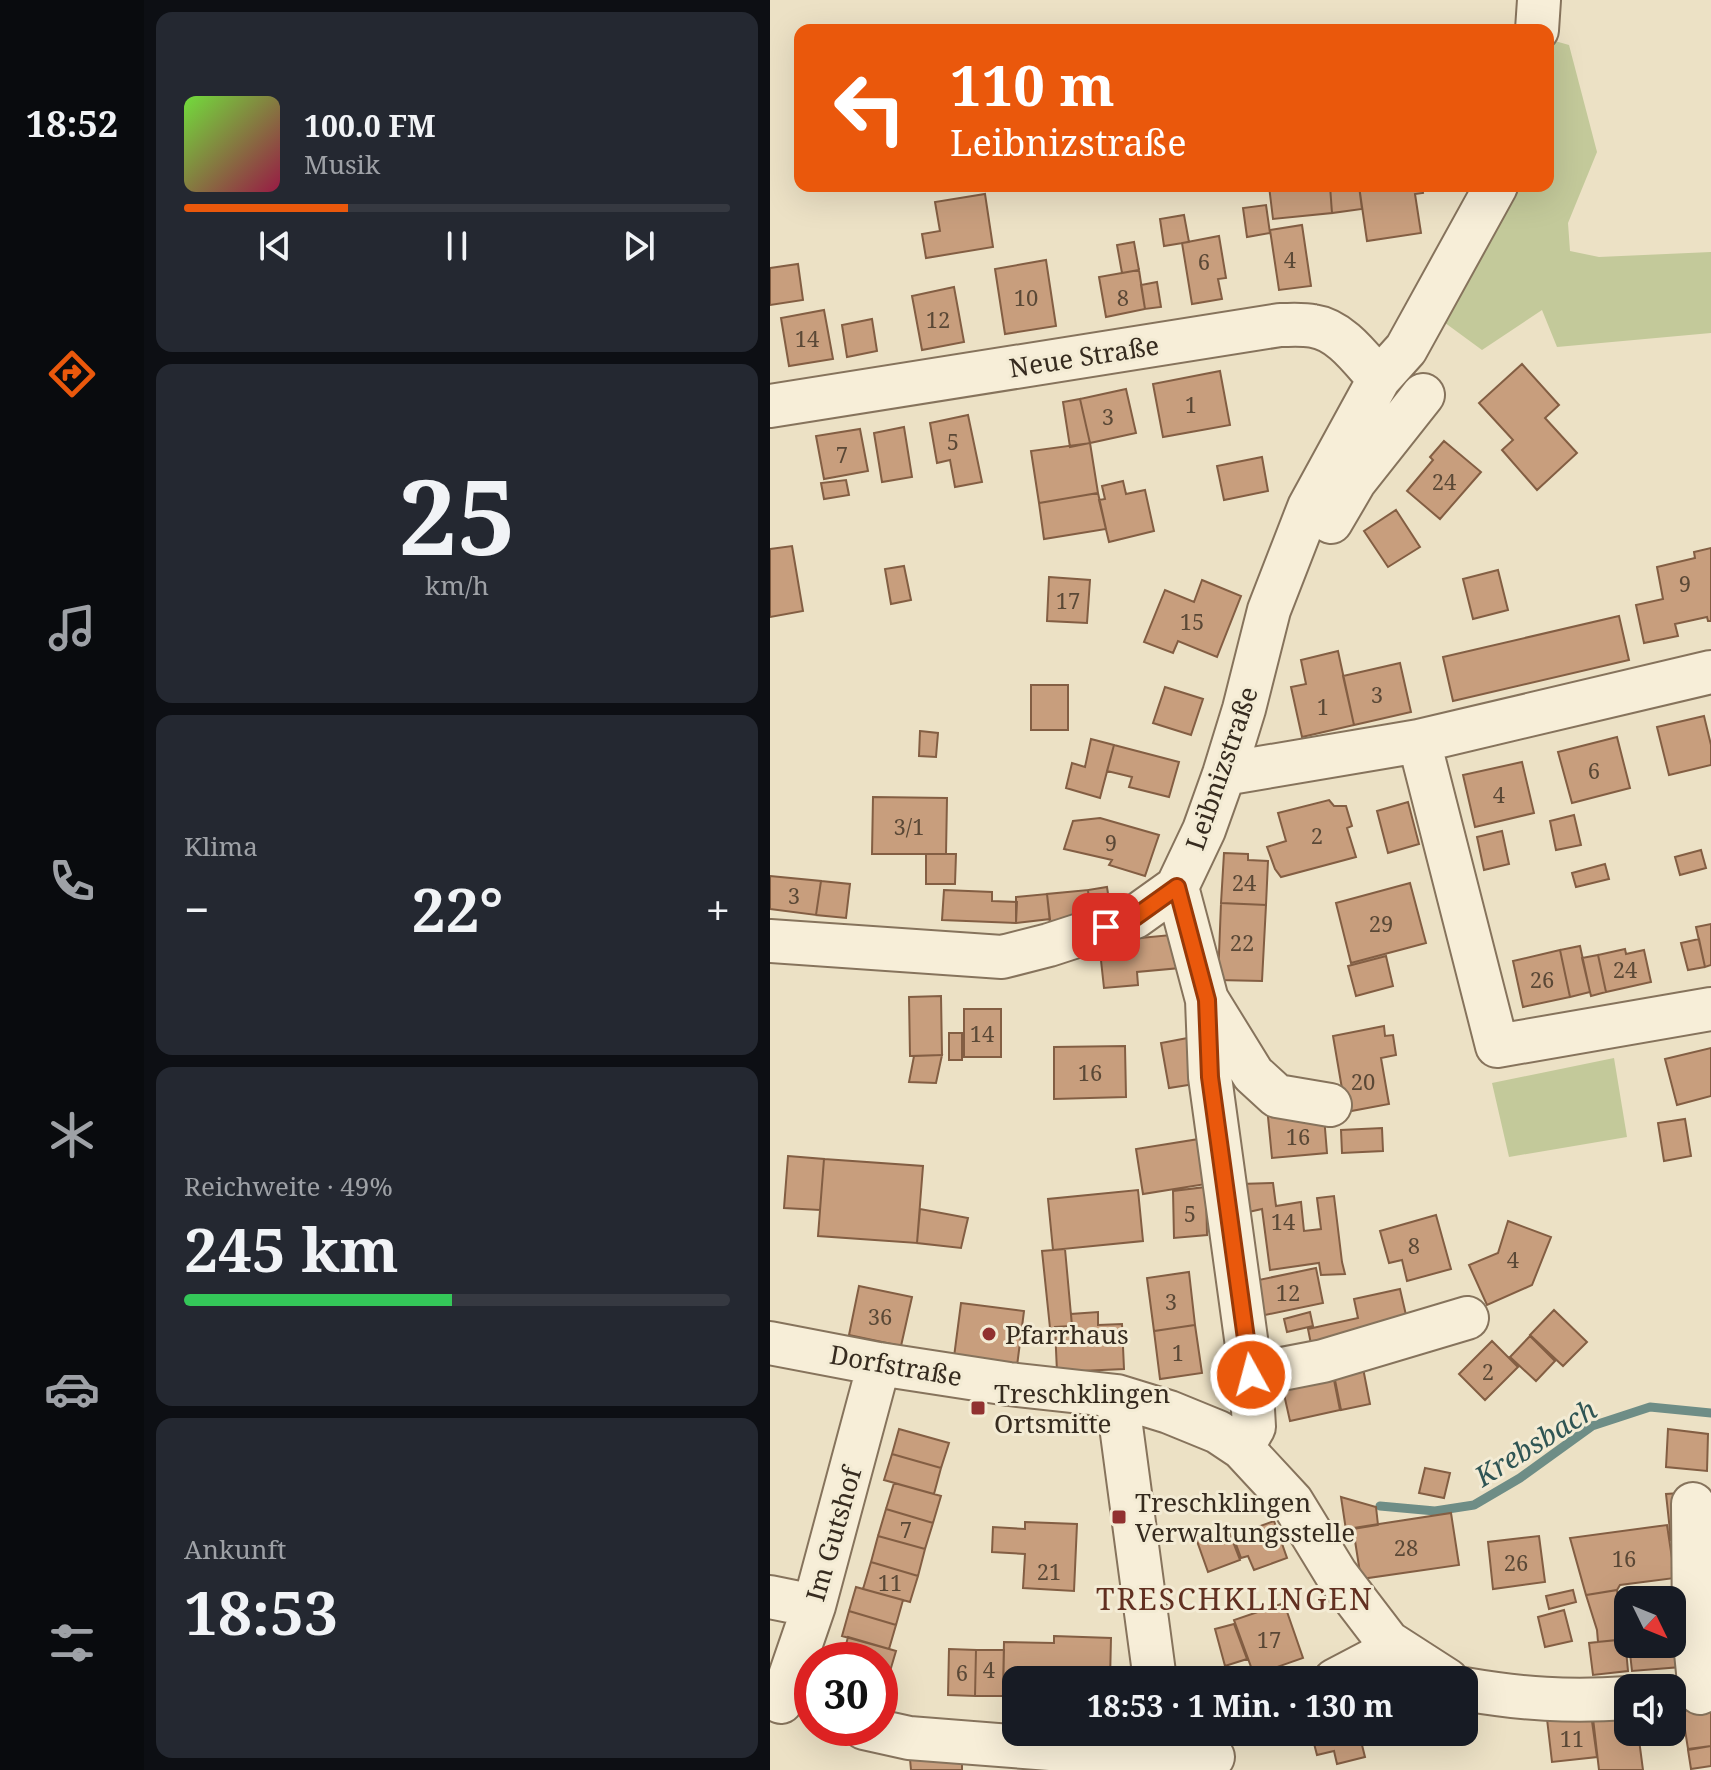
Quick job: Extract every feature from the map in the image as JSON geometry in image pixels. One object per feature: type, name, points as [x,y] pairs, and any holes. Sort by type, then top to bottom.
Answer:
[{"type":"street","points":[[1537,24],[1539,0]]},
{"type":"street","name":"Leibnizstraße","points":[[770,941],[1002,957],[1135,917],[1177,887],[1204,830],[1224,774],[1269,610],[1309,507],[1379,379],[1406,349],[1493,192]]},
{"type":"street","name":"Neue Straße","points":[[770,406],[1280,325],[1315,326],[1341,338],[1379,379]]},
{"type":"street","points":[[1269,610],[1280,604],[1298,580],[1355,481],[1423,395]]},
{"type":"street","points":[[1224,774],[1419,741],[1711,672]]},
{"type":"street","points":[[1419,741],[1497,1046],[1711,1009]]},
{"type":"street","points":[[1177,887],[1207,1000],[1210,1077],[1251,1375],[1254,1427],[1242,1448]]},
{"type":"street","points":[[1207,1000],[1253,1074],[1277,1096],[1330,1105]]},
{"type":"street","points":[[1251,1375],[1323,1361],[1467,1318]]},
{"type":"street","name":"Dorfstraße","points":[[770,1343],[1009,1384],[1117,1396],[1218,1432],[1242,1448],[1292,1502],[1336,1574],[1388,1642],[1425,1666]]},
{"type":"street","name":"Im Gutshof","points":[[788,1705],[879,1364]]},
{"type":"street","points":[[1117,1396],[1153,1666]]},
{"type":"street","points":[[1693,1504],[1694,1693]]},
{"type":"street","points":[[770,1597],[814,1606]]},
{"type":"street","points":[[1362,1666],[1375,1659],[1388,1642]]},
{"type":"street","points":[[1478,1691],[1568,1701],[1614,1699]]},
{"type":"street","points":[[898,1736],[1002,1741]]},
{"type":"street","points":[[1170,1746],[1215,1753]]},
{"type":"green space","points":[[1554,41],[1569,45],[1597,152],[1568,223],[1570,251],[1599,257],[1711,252],[1711,333],[1557,347],[1542,310],[1482,350],[1437,317],[1510,192],[1554,192]]},
{"type":"green space","points":[[1614,1058],[1627,1137],[1509,1157],[1492,1083]]},
{"type":"building","points":[[1270,192],[1330,192],[1332,213],[1273,219]]},
{"type":"building","points":[[1330,192],[1360,192],[1362,209],[1332,213]]},
{"type":"building","points":[[1360,192],[1423,192],[1415,194],[1421,233],[1367,241]]},
{"type":"building","points":[[985,194],[993,247],[926,258],[922,234],[940,231],[935,202]]},
{"type":"building","points":[[1266,205],[1270,233],[1247,237],[1243,208]]},
{"type":"building","points":[[1184,215],[1189,242],[1164,246],[1160,219]]},
{"type":"building","points":[[1302,225],[1311,286],[1279,290],[1270,230]]},
{"type":"building","points":[[1219,236],[1226,278],[1218,279],[1222,299],[1192,304],[1182,243]]},
{"type":"building","points":[[1134,242],[1139,270],[1122,273],[1117,245]]},
{"type":"building","points":[[1046,260],[1056,326],[1005,334],[995,269]]},
{"type":"building","points":[[798,264],[803,300],[770,305],[770,268]]},
{"type":"building","points":[[1139,270],[1145,309],[1106,317],[1099,277]]},
{"type":"building","points":[[1157,282],[1161,307],[1145,309],[1141,285]]},
{"type":"building","points":[[954,287],[964,342],[922,350],[912,296]]},
{"type":"building","points":[[824,310],[833,359],[789,366],[781,318]]},
{"type":"building","points":[[872,319],[877,351],[847,357],[842,325]]},
{"type":"building","points":[[1522,364],[1559,405],[1545,418],[1577,453],[1537,490],[1502,450],[1513,440],[1479,403]]},
{"type":"building","points":[[1220,371],[1230,425],[1163,437],[1153,384]]},
{"type":"building","points":[[1126,389],[1136,433],[1090,443],[1080,399]]},
{"type":"building","points":[[1080,399],[1090,443],[1070,447],[1063,402]]},
{"type":"building","points":[[968,415],[982,482],[955,487],[950,460],[937,463],[930,423]]},
{"type":"building","points":[[904,427],[912,477],[882,482],[874,433]]},
{"type":"building","points":[[860,429],[868,471],[824,479],[816,436]]},
{"type":"building","points":[[1444,441],[1481,472],[1440,519],[1407,491],[1433,460],[1430,457]]},
{"type":"building","points":[[1090,443],[1098,493],[1039,503],[1031,451]]},
{"type":"building","points":[[1262,457],[1268,491],[1224,500],[1217,466]]},
{"type":"building","points":[[846,480],[849,495],[824,499],[821,483]]},
{"type":"building","points":[[1123,481],[1126,494],[1145,490],[1154,531],[1109,542],[1099,500],[1105,499],[1102,486]]},
{"type":"building","points":[[1098,493],[1106,529],[1044,539],[1039,503]]},
{"type":"building","points":[[1396,510],[1420,547],[1388,567],[1364,531]]},
{"type":"building","points":[[792,546],[803,611],[770,617],[770,549]]},
{"type":"building","points":[[1711,548],[1711,621],[1707,617],[1675,624],[1678,636],[1644,643],[1636,605],[1663,599],[1657,567],[1695,558],[1694,552]]},
{"type":"building","points":[[904,566],[911,600],[891,604],[885,569]]},
{"type":"building","points":[[1498,570],[1508,610],[1473,619],[1463,579]]},
{"type":"building","points":[[1049,577],[1090,580],[1087,623],[1047,621]]},
{"type":"building","points":[[1202,580],[1241,596],[1217,657],[1178,641],[1173,653],[1144,642],[1165,590],[1194,602]]},
{"type":"building","points":[[1619,616],[1629,660],[1453,701],[1443,657]]},
{"type":"building","points":[[1338,651],[1354,725],[1302,737],[1291,687],[1306,684],[1301,660]]},
{"type":"building","points":[[1400,663],[1411,712],[1354,725],[1343,676]]},
{"type":"building","points":[[1031,685],[1068,685],[1068,730],[1031,730]]},
{"type":"building","points":[[1165,687],[1203,699],[1191,735],[1153,723]]},
{"type":"building","points":[[1704,716],[1711,745],[1711,765],[1669,775],[1657,727]]},
{"type":"building","points":[[920,731],[938,733],[936,757],[919,756]]},
{"type":"building","points":[[1617,737],[1630,788],[1572,803],[1558,752]]},
{"type":"building","points":[[1091,739],[1114,745],[1100,798],[1066,788],[1072,763],[1085,767]]},
{"type":"building","points":[[1114,745],[1179,762],[1169,797],[1129,787],[1132,777],[1107,771]]},
{"type":"building","points":[[1522,762],[1534,813],[1475,827],[1463,775]]},
{"type":"building","points":[[873,797],[947,798],[946,854],[872,854]]},
{"type":"building","points":[[1329,800],[1334,806],[1346,806],[1352,826],[1347,828],[1356,857],[1281,877],[1267,847],[1286,841],[1278,813]]},
{"type":"building","points":[[1408,802],[1419,844],[1388,853],[1377,811]]},
{"type":"building","points":[[1574,815],[1581,845],[1556,850],[1550,821]]},
{"type":"building","points":[[1100,818],[1159,835],[1145,876],[1109,865],[1112,860],[1064,849],[1073,821]]},
{"type":"building","points":[[1502,831],[1509,864],[1484,870],[1477,837]]},
{"type":"building","points":[[1701,850],[1706,868],[1680,875],[1675,857]]},
{"type":"building","points":[[1224,853],[1248,854],[1248,860],[1268,861],[1266,905],[1221,903]]},
{"type":"building","points":[[926,854],[956,854],[955,884],[926,884]]},
{"type":"building","points":[[1605,864],[1609,879],[1576,887],[1572,873]]},
{"type":"building","points":[[770,876],[821,881],[816,915],[770,909]]},
{"type":"building","points":[[821,881],[850,884],[846,918],[816,915]]},
{"type":"building","points":[[1410,883],[1426,943],[1351,963],[1336,903]]},
{"type":"building","points":[[1107,887],[1110,907],[1090,910],[1088,890]]},
{"type":"building","points":[[944,890],[992,892],[992,901],[1017,902],[1016,923],[942,920]]},
{"type":"building","points":[[1088,890],[1090,919],[1050,923],[1047,894]]},
{"type":"building","points":[[1047,894],[1050,919],[1016,923],[1016,897]]},
{"type":"building","points":[[1221,903],[1266,905],[1262,981],[1218,980]]},
{"type":"building","points":[[1711,924],[1711,965],[1705,967],[1696,927]]},
{"type":"building","points":[[1171,935],[1180,968],[1137,972],[1138,985],[1104,988],[1099,942]]},
{"type":"building","points":[[1699,939],[1705,967],[1688,970],[1681,943]]},
{"type":"building","points":[[1580,946],[1590,992],[1570,997],[1560,950]]},
{"type":"building","points":[[1625,949],[1626,954],[1644,950],[1651,982],[1606,992],[1598,955]]},
{"type":"building","points":[[1560,950],[1570,997],[1523,1007],[1513,961]]},
{"type":"building","points":[[1598,955],[1606,992],[1591,996],[1582,958]]},
{"type":"building","points":[[1386,956],[1393,986],[1356,996],[1348,966]]},
{"type":"building","points":[[941,996],[942,1055],[910,1056],[909,997]]},
{"type":"building","points":[[964,1009],[1001,1009],[1001,1057],[964,1057]]},
{"type":"building","points":[[1384,1026],[1385,1036],[1393,1035],[1396,1055],[1381,1058],[1389,1104],[1346,1112],[1333,1036]]},
{"type":"building","points":[[949,1033],[962,1033],[962,1060],[949,1060]]},
{"type":"building","points":[[1193,1037],[1201,1083],[1169,1088],[1161,1043]]},
{"type":"building","points":[[1125,1046],[1126,1097],[1054,1099],[1054,1047]]},
{"type":"building","points":[[1711,1048],[1711,1096],[1677,1105],[1665,1059]]},
{"type":"building","points":[[942,1055],[936,1083],[909,1082],[914,1056]]},
{"type":"building","points":[[1267,1107],[1324,1116],[1327,1153],[1272,1158]]},
{"type":"building","points":[[1685,1119],[1691,1156],[1664,1161],[1658,1123]]},
{"type":"building","points":[[1382,1128],[1383,1151],[1342,1153],[1341,1130]]},
{"type":"building","points":[[1199,1139],[1206,1184],[1143,1194],[1136,1149]]},
{"type":"building","points":[[788,1156],[824,1159],[820,1210],[784,1208]]},
{"type":"building","points":[[824,1159],[923,1166],[917,1243],[818,1236]]},
{"type":"building","points":[[1273,1183],[1276,1206],[1301,1202],[1304,1231],[1321,1229],[1317,1198],[1334,1196],[1345,1274],[1321,1275],[1319,1263],[1270,1270],[1262,1209],[1244,1213],[1240,1184]]},
{"type":"building","points":[[1206,1187],[1207,1235],[1174,1238],[1173,1191]]},
{"type":"building","points":[[1138,1190],[1143,1241],[1053,1250],[1048,1199]]},
{"type":"building","points":[[920,1209],[968,1218],[961,1248],[917,1243]]},
{"type":"building","points":[[1436,1215],[1451,1269],[1407,1281],[1402,1260],[1389,1263],[1380,1231]]},
{"type":"building","points":[[1508,1221],[1551,1237],[1532,1285],[1487,1305],[1469,1265],[1498,1253]]},
{"type":"building","points":[[1065,1249],[1072,1326],[1050,1328],[1042,1251]]},
{"type":"building","points":[[1316,1268],[1323,1303],[1260,1316],[1254,1281]]},
{"type":"building","points":[[1189,1272],[1195,1325],[1154,1331],[1147,1278]]},
{"type":"building","points":[[859,1286],[912,1297],[901,1346],[849,1335]]},
{"type":"building","points":[[1400,1289],[1409,1328],[1312,1349],[1308,1329],[1358,1318],[1354,1299]]},
{"type":"building","name":"Pfarrhaus","points":[[961,1303],[1024,1311],[1017,1366],[954,1357]]},
{"type":"building","points":[[1554,1310],[1587,1342],[1563,1366],[1530,1335]]},
{"type":"building","points":[[1098,1312],[1098,1325],[1122,1324],[1124,1369],[1057,1372],[1055,1327],[1072,1326],[1071,1314]]},
{"type":"building","points":[[1310,1312],[1313,1326],[1287,1332],[1284,1319]]},
{"type":"building","points":[[1195,1325],[1202,1373],[1160,1379],[1154,1331]]},
{"type":"building","points":[[1530,1336],[1555,1361],[1536,1381],[1510,1357]]},
{"type":"building","points":[[1492,1341],[1518,1367],[1485,1400],[1459,1374]]},
{"type":"building","points":[[1362,1363],[1370,1404],[1341,1410],[1333,1370]]},
{"type":"building","points":[[1332,1370],[1340,1410],[1290,1421],[1281,1381]]},
{"type":"building","points":[[899,1429],[949,1443],[941,1468],[892,1454]]},
{"type":"building","points":[[1668,1429],[1708,1434],[1707,1471],[1666,1467]]},
{"type":"building","points":[[892,1454],[941,1468],[934,1494],[884,1480]]},
{"type":"building","points":[[1425,1468],[1450,1473],[1444,1498],[1419,1493]]},
{"type":"building","points":[[894,1483],[941,1496],[933,1523],[886,1509]]},
{"type":"building","points":[[1680,1493],[1686,1539],[1671,1540],[1666,1494]]},
{"type":"building","points":[[1341,1497],[1376,1507],[1378,1525],[1346,1530]]},
{"type":"building","points":[[886,1509],[933,1523],[925,1549],[878,1536]]},
{"type":"building","points":[[1451,1513],[1459,1565],[1361,1579],[1353,1528]]},
{"type":"building","points":[[1274,1521],[1287,1558],[1254,1570],[1248,1556],[1241,1558],[1233,1536]]},
{"type":"building","points":[[1025,1522],[1077,1524],[1074,1591],[1023,1588],[1025,1554],[992,1552],[993,1527],[1025,1529]]},
{"type":"building","points":[[1667,1525],[1675,1578],[1614,1586],[1614,1590],[1586,1595],[1570,1538]]},
{"type":"building","points":[[1228,1529],[1240,1560],[1208,1572],[1197,1541]]},
{"type":"building","points":[[878,1536],[925,1549],[918,1576],[871,1562]]},
{"type":"building","points":[[1539,1536],[1545,1582],[1493,1589],[1488,1542]]},
{"type":"building","points":[[871,1562],[918,1576],[910,1602],[863,1589]]},
{"type":"building","points":[[856,1587],[903,1600],[896,1625],[849,1611]]},
{"type":"building","points":[[1573,1590],[1576,1602],[1549,1609],[1546,1596]]},
{"type":"building","points":[[1614,1590],[1614,1640],[1598,1642],[1586,1595]]},
{"type":"building","points":[[1284,1603],[1303,1658],[1280,1666],[1251,1666],[1234,1620]]},
{"type":"building","points":[[1564,1610],[1572,1641],[1545,1647],[1538,1617]]},
{"type":"building","points":[[849,1611],[896,1625],[891,1642],[864,1642],[842,1636]]},
{"type":"building","points":[[1234,1624],[1247,1659],[1225,1666],[1215,1629]]},
{"type":"building","points":[[1054,1636],[1111,1638],[1110,1666],[1003,1666],[1004,1642],[1054,1643]]},
{"type":"building","points":[[848,1637],[865,1642],[847,1642]]},
{"type":"building","points":[[1614,1640],[1614,1658],[1627,1658],[1628,1671],[1593,1675],[1589,1643]]},
{"type":"building","points":[[949,1649],[976,1650],[975,1696],[948,1695]]},
{"type":"building","points":[[976,1650],[1004,1650],[1002,1696],[975,1696]]},
{"type":"building","points":[[1631,1658],[1680,1658],[1681,1667],[1632,1671]]},
{"type":"building","points":[[1711,1707],[1711,1746],[1688,1749],[1686,1710]]},
{"type":"building","points":[[1591,1714],[1597,1757],[1552,1762],[1547,1719]]},
{"type":"building","points":[[1614,1715],[1614,1746],[1640,1746],[1643,1770],[1599,1770],[1593,1718]]},
{"type":"building","points":[[1315,1746],[1362,1746],[1365,1757],[1337,1764],[1334,1751],[1317,1755]]},
{"type":"building","points":[[1711,1746],[1711,1766],[1691,1769],[1688,1750]]},
{"type":"building","points":[[910,1759],[962,1759],[962,1770],[911,1770]]},
{"type":"waterway","name":"Krebsbach","points":[[1380,1506],[1435,1511],[1474,1505],[1520,1478],[1592,1426],[1650,1407],[1711,1413]]},
{"type":"place","name":"Pfarrhaus","points":[[989,1334]]},
{"type":"place","name":"Treschklingen Ortsmitte","points":[[978,1408]]},
{"type":"place","name":"Treschklingen Verwaltungsstelle","points":[[1119,1517]]},
{"type":"district","name":"TRESCHKLINGEN","points":[[1235,1598]]},
{"type":"route","points":[[1106,927],[1135,917],[1177,887],[1207,1000],[1210,1077],[1251,1375]]}]
